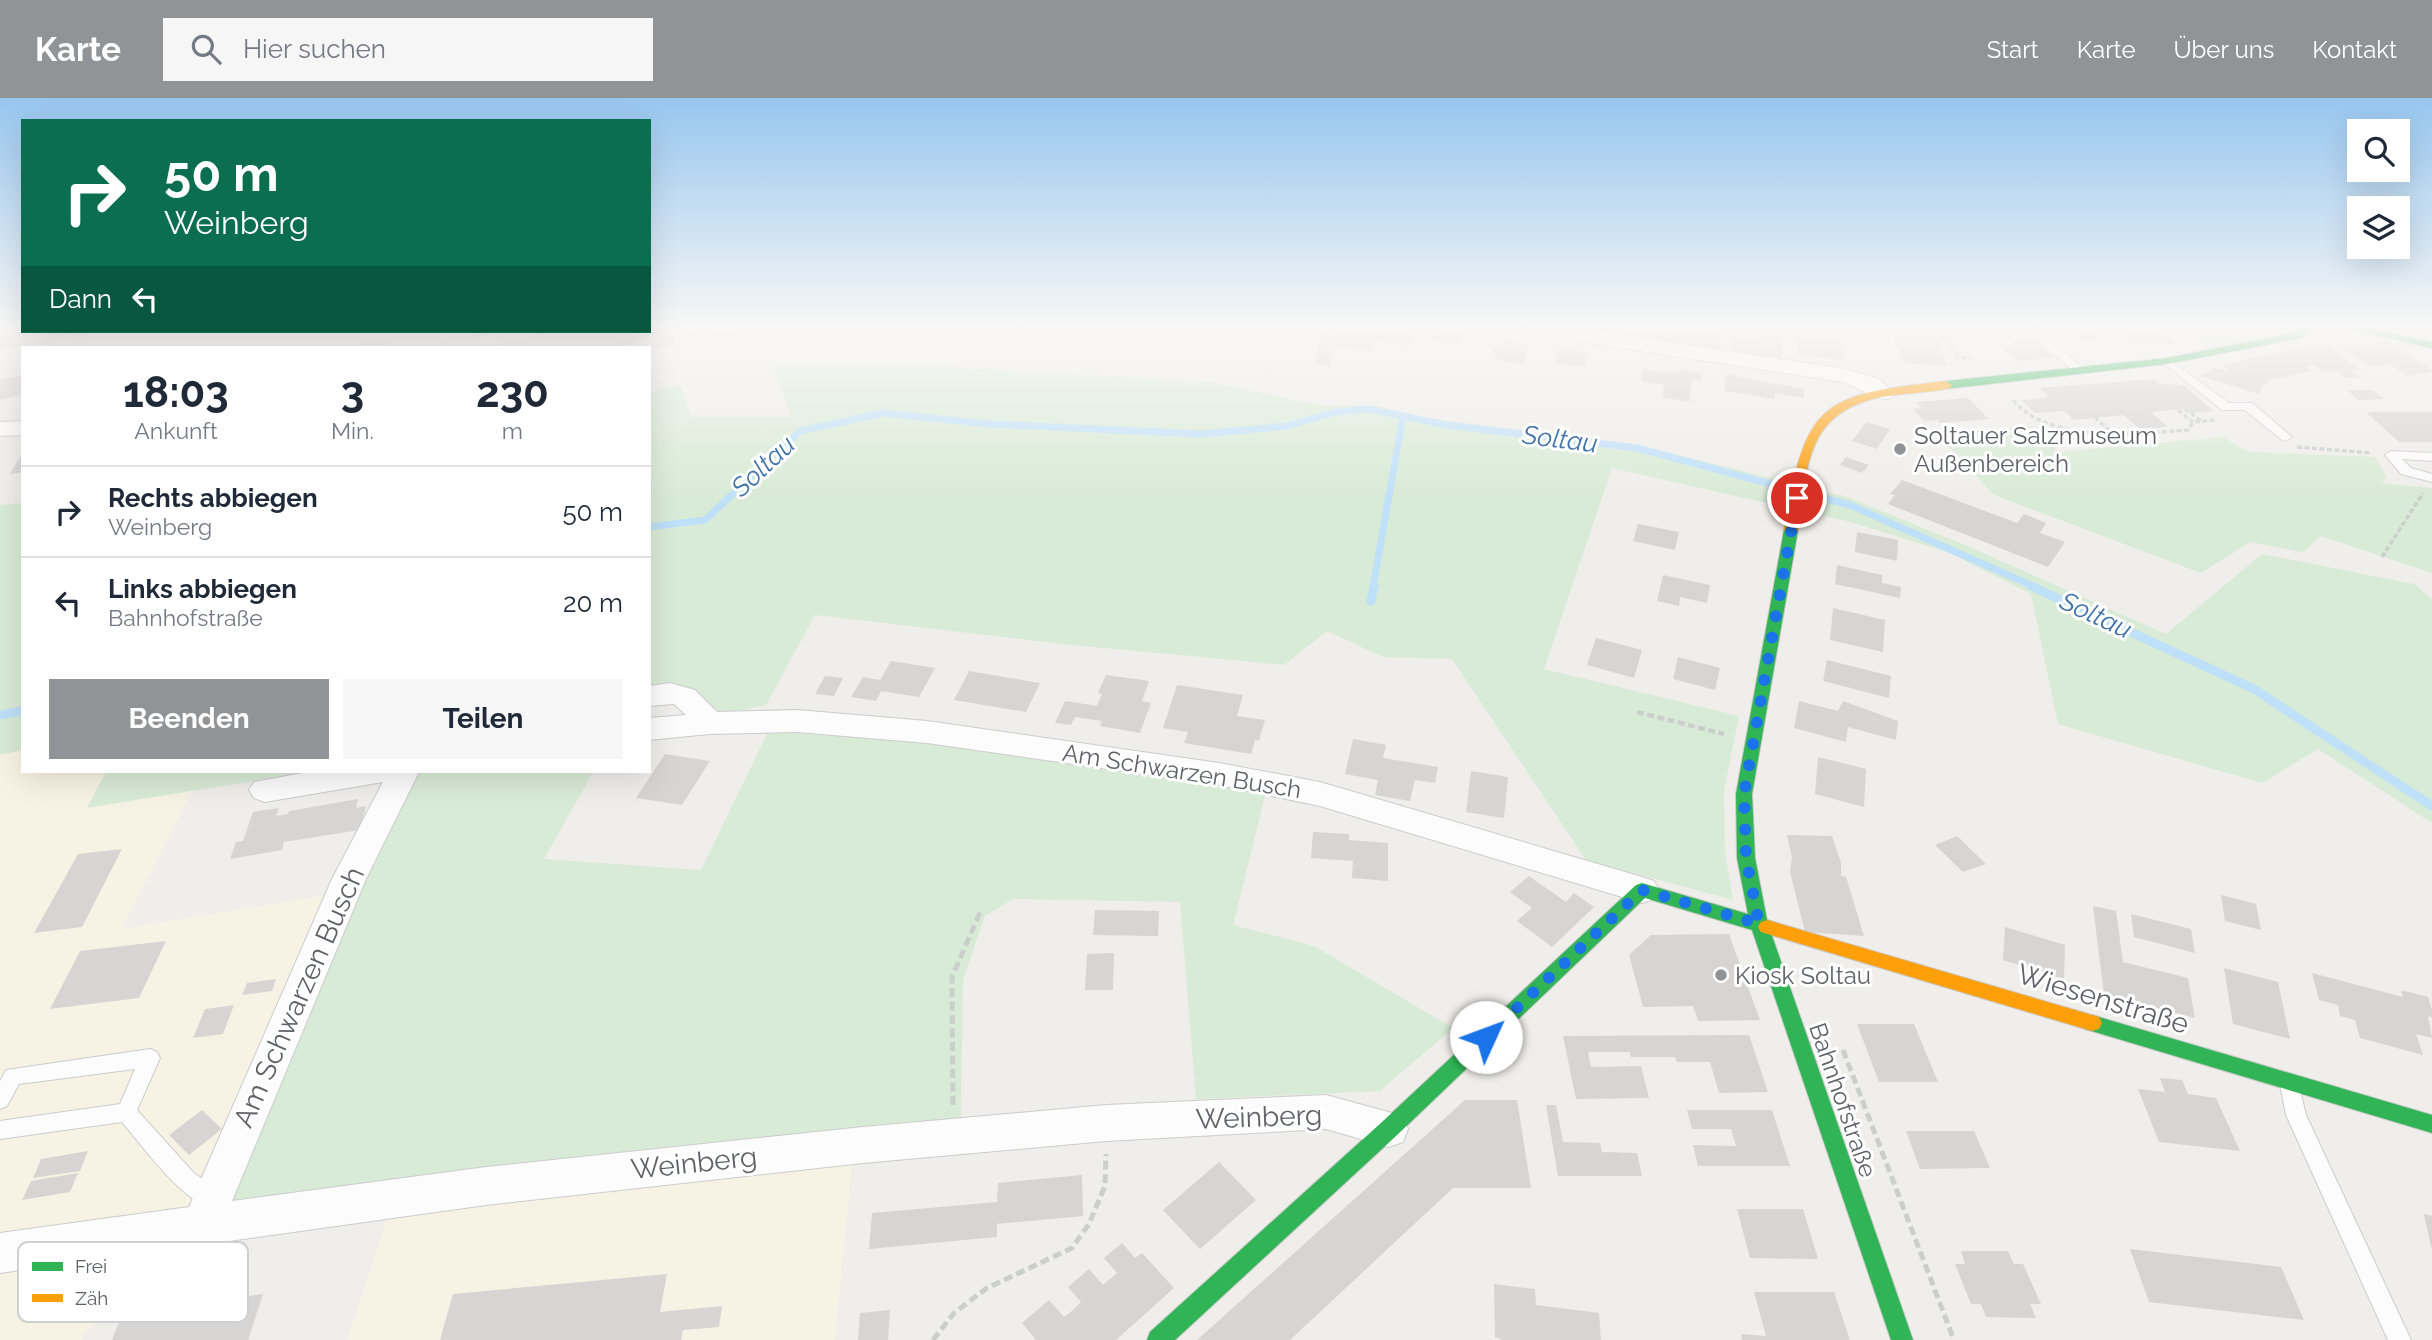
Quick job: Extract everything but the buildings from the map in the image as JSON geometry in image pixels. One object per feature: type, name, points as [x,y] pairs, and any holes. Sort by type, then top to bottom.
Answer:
[{"type":"street","points":[[1868,383],[1884,393]]},
{"type":"street","name":"Bahnhofstraße","points":[[1902,1340],[1759,924],[1746,858],[1744,794],[1801,477],[1810,445],[1820,423],[1845,405],[1884,393],[1954,383]]},
{"type":"street","points":[[0,429],[21,428]]},
{"type":"street","points":[[651,696],[670,692],[690,697],[709,723]]},
{"type":"street","name":"Am Schwarzen Busch","points":[[651,729],[709,723],[797,721],[928,733],[1270,783],[1320,794],[1642,890]]},
{"type":"street","points":[[265,790],[373,773]]},
{"type":"street","name":"Am Schwarzen Busch","points":[[207,1212],[349,879],[403,773]]},
{"type":"street","points":[[1158,1340],[1389,1129],[1642,890],[1759,924]]},
{"type":"street","name":"Wiesenstraße","points":[[1759,924],[2432,1124]]},
{"type":"street","name":"Weinberg","points":[[56,1242],[207,1212],[1106,1123],[1326,1112],[1389,1129]]},
{"type":"street","name":"Weinberg","points":[[0,1253],[18,1249]]},
{"type":"lane","points":[[2195,383],[2226,407],[2248,406],[2286,437]]},
{"type":"lane","points":[[2432,457],[2391,455],[2406,471],[2432,478]]},
{"type":"lane","points":[[0,1100],[13,1076],[149,1058],[126,1112]]},
{"type":"lane","points":[[2289,1082],[2296,1115],[2400,1340]]},
{"type":"lane","points":[[126,1112],[186,1179],[207,1212]]},
{"type":"lane","points":[[0,1130],[126,1112]]},
{"type":"path","points":[[2017,397],[2010,397],[2030,417],[2061,426],[2136,434],[2188,430],[2193,422]]},
{"type":"path","points":[[2178,410],[2193,422],[2221,420]]},
{"type":"path","points":[[2191,413],[2201,421]]},
{"type":"path","points":[[2095,417],[2112,433]]},
{"type":"path","points":[[2298,447],[2375,454]]},
{"type":"path","points":[[2382,557],[2424,492]]},
{"type":"path","points":[[1637,712],[1752,741]]},
{"type":"path","points":[[954,1137],[952,977],[981,911]]},
{"type":"path","points":[[933,1340],[954,1313],[987,1288],[1072,1248],[1089,1224],[1105,1186],[1106,1123]]},
{"type":"shaded area","points":[[21,750],[21,773],[105,773],[87,807],[194,789],[121,929],[334,894],[213,1207],[0,1237],[0,755]]},
{"type":"shaded area","points":[[853,1158],[835,1340],[347,1340],[388,1216]]},
{"type":"shaded area","points":[[18,1269],[18,1322],[95,1322],[80,1340],[0,1340],[0,1272]]},
{"type":"green space","points":[[779,383],[1216,383],[1319,405],[1374,406],[1426,418],[1638,445],[1847,497],[1965,545],[2166,634],[2262,554],[2414,584],[2432,599],[2432,823],[2318,749],[2262,783],[2058,724],[2031,594],[1950,553],[1847,521],[1612,468],[1544,669],[1739,716],[1724,791],[1725,854],[1733,900],[1586,860],[1452,659],[1383,657],[1327,631],[1284,665],[1072,645],[815,615],[766,705],[723,714],[695,695],[651,691],[651,391],[681,385],[691,417],[791,417]]},
{"type":"green space","points":[[2032,426],[2059,452],[2223,437],[2249,452],[2375,457],[2387,478],[2381,483],[2432,488],[2432,573],[2321,536],[2303,552],[2250,542],[2201,573],[1994,495],[1936,433]]},
{"type":"green space","points":[[21,503],[21,750],[0,755],[0,505]]},
{"type":"green space","points":[[768,732],[929,741],[1266,792],[1233,925],[1314,946],[1453,1028],[1380,1091],[1196,1099],[1180,902],[1013,899],[985,916],[963,980],[961,1119],[213,1207],[342,877],[397,773],[592,773],[544,859],[701,870]]},
{"type":"green space","points":[[105,773],[302,773],[87,808]]},
{"type":"waterway","name":"Soltau","points":[[651,527],[705,520],[800,431],[883,413],[989,424],[1201,434],[1287,426],[1336,412],[1369,409],[1403,416]]},
{"type":"waterway","points":[[1373,587],[1403,416]]},
{"type":"waterway","name":"Soltau","points":[[1403,416],[1446,425],[1637,448],[1792,490]]},
{"type":"waterway","name":"Soltau","points":[[1805,493],[1850,505],[2035,587]]},
{"type":"waterway","points":[[1371,601],[1374,586]]},
{"type":"waterway","name":"Soltau","points":[[2031,586],[2254,689],[2432,806]]},
{"type":"waterway","name":"Soltau","points":[[0,715],[21,711]]},
{"type":"traffic: fast","points":[[1946,385],[1965,383]]},
{"type":"traffic: fast","points":[[1791,530],[1744,794],[1746,858],[1759,924],[1902,1340]]},
{"type":"traffic: fast","points":[[1158,1340],[1389,1129],[1642,890],[1767,927]]},
{"type":"traffic: fast","points":[[2092,1023],[2432,1124]]},
{"type":"traffic: slow","points":[[1791,530],[1807,449],[1819,425],[1829,414],[1859,399],[1878,394],[1946,385]]},
{"type":"traffic: slow","points":[[1767,927],[2092,1023]]},
{"type":"place","name":"Soltauer Salzmuseum Außenbereich","points":[[1900,449]]},
{"type":"place","name":"Kiosk Soltau","points":[[1721,975]]},
{"type":"route","points":[[1486,1037],[1642,890],[1759,924],[1746,858],[1744,794],[1797,498]]}]
